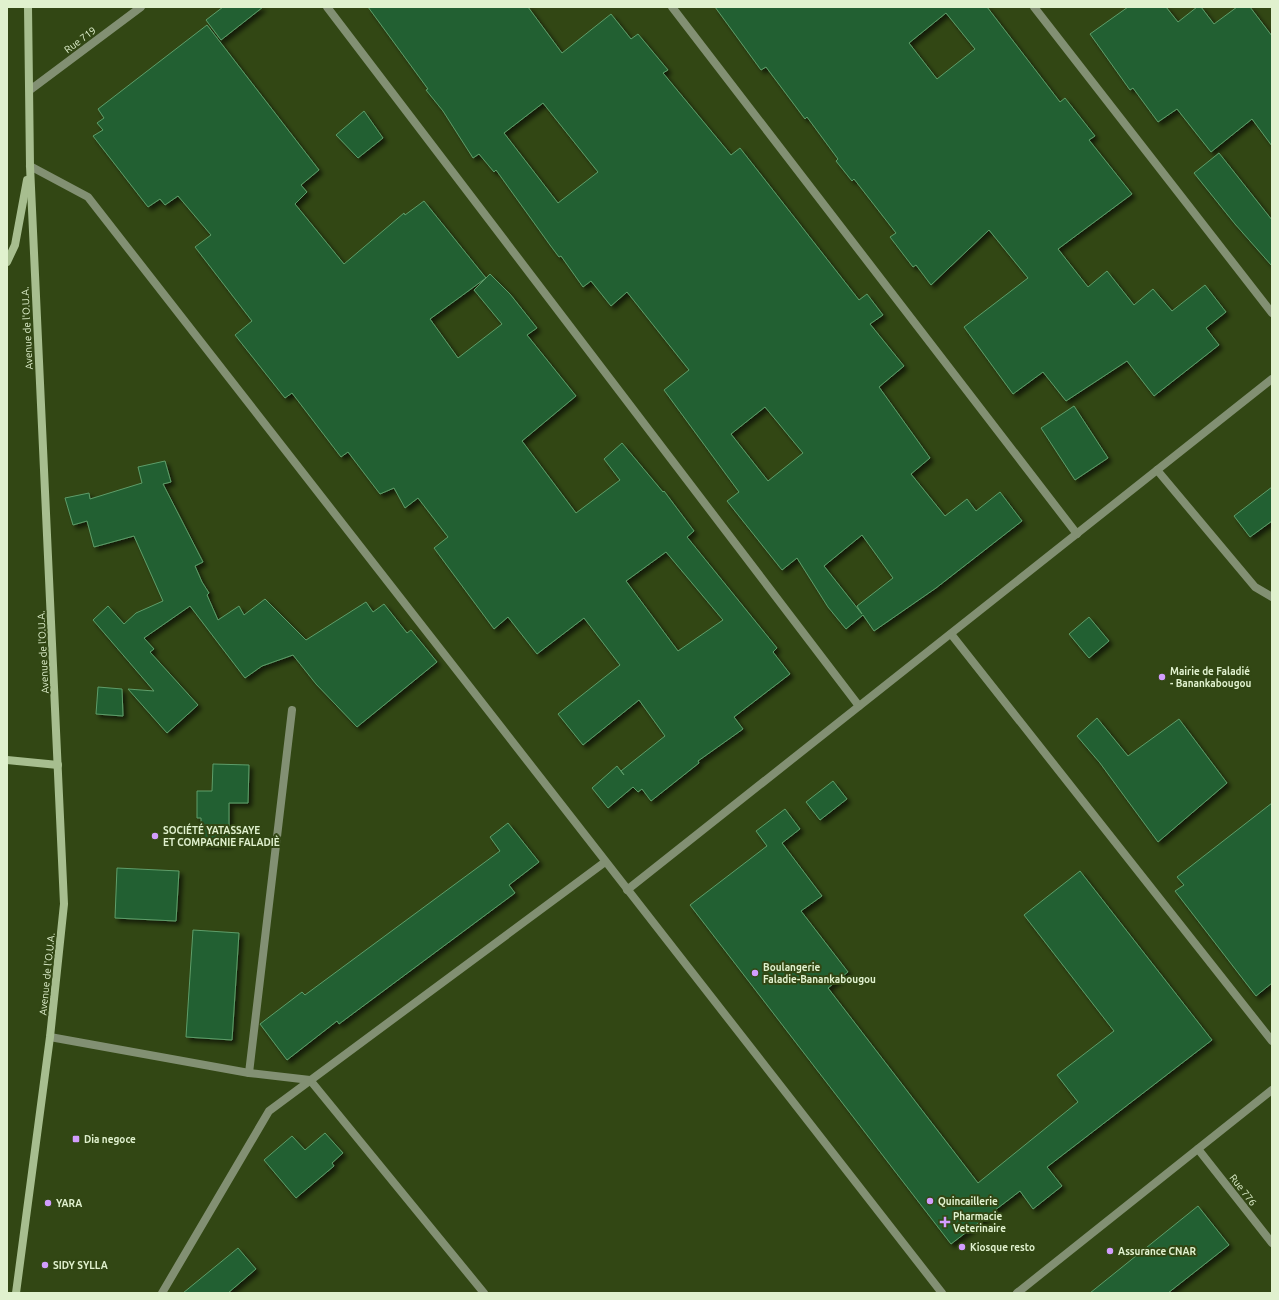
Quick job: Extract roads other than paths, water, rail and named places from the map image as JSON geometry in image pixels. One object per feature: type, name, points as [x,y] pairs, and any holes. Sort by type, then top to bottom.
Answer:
[{"type":"street","name":"Avenue de l'O.U.A.","points":[[16,1293],[20,1247],[50,1037],[64,904],[30,166],[28,7]]},
{"type":"street","name":"Rue 719","points":[[30,90],[141,7]]},
{"type":"street","points":[[327,7],[859,706]]},
{"type":"street","points":[[672,7],[1077,534]]},
{"type":"street","points":[[1034,7],[1272,313]]},
{"type":"street","points":[[7,262],[15,245],[30,166],[88,197],[942,1293]]},
{"type":"street","points":[[627,890],[1272,379]]},
{"type":"street","points":[[1157,470],[1254,587],[1272,597]]},
{"type":"street","points":[[951,634],[1272,1041]]},
{"type":"street","points":[[248,1073],[292,710]]},
{"type":"street","points":[[7,760],[58,765]]},
{"type":"street","points":[[162,1293],[269,1112],[605,862]]},
{"type":"street","points":[[50,1037],[248,1073],[310,1080],[484,1293]]},
{"type":"street","points":[[1016,1293],[1272,1090]]},
{"type":"street","name":"Rue 776","points":[[1198,1149],[1272,1243]]},
{"type":"place","name":"Mairie de Faladié - Banankabougou","points":[[1162,677]]},
{"type":"place","name":"SOCIÉTÉ YATASSAYE ET COMPAGNIE FALADIÈ","points":[[155,836]]},
{"type":"place","name":"Boulangerie Faladie-Banankabougou","points":[[755,973]]},
{"type":"place","name":"Dia negoce","points":[[76,1139]]},
{"type":"place","name":"Quincaillerie","points":[[930,1201]]},
{"type":"place","name":"YARA","points":[[48,1203]]},
{"type":"place","name":"Pharmacie Veterinaire","points":[[945,1222]]},
{"type":"place","name":"Kiosque resto","points":[[962,1247]]},
{"type":"place","name":"Assurance CNAR","points":[[1110,1251]]},
{"type":"place","name":"SIDY SYLLA","points":[[45,1265]]}]
